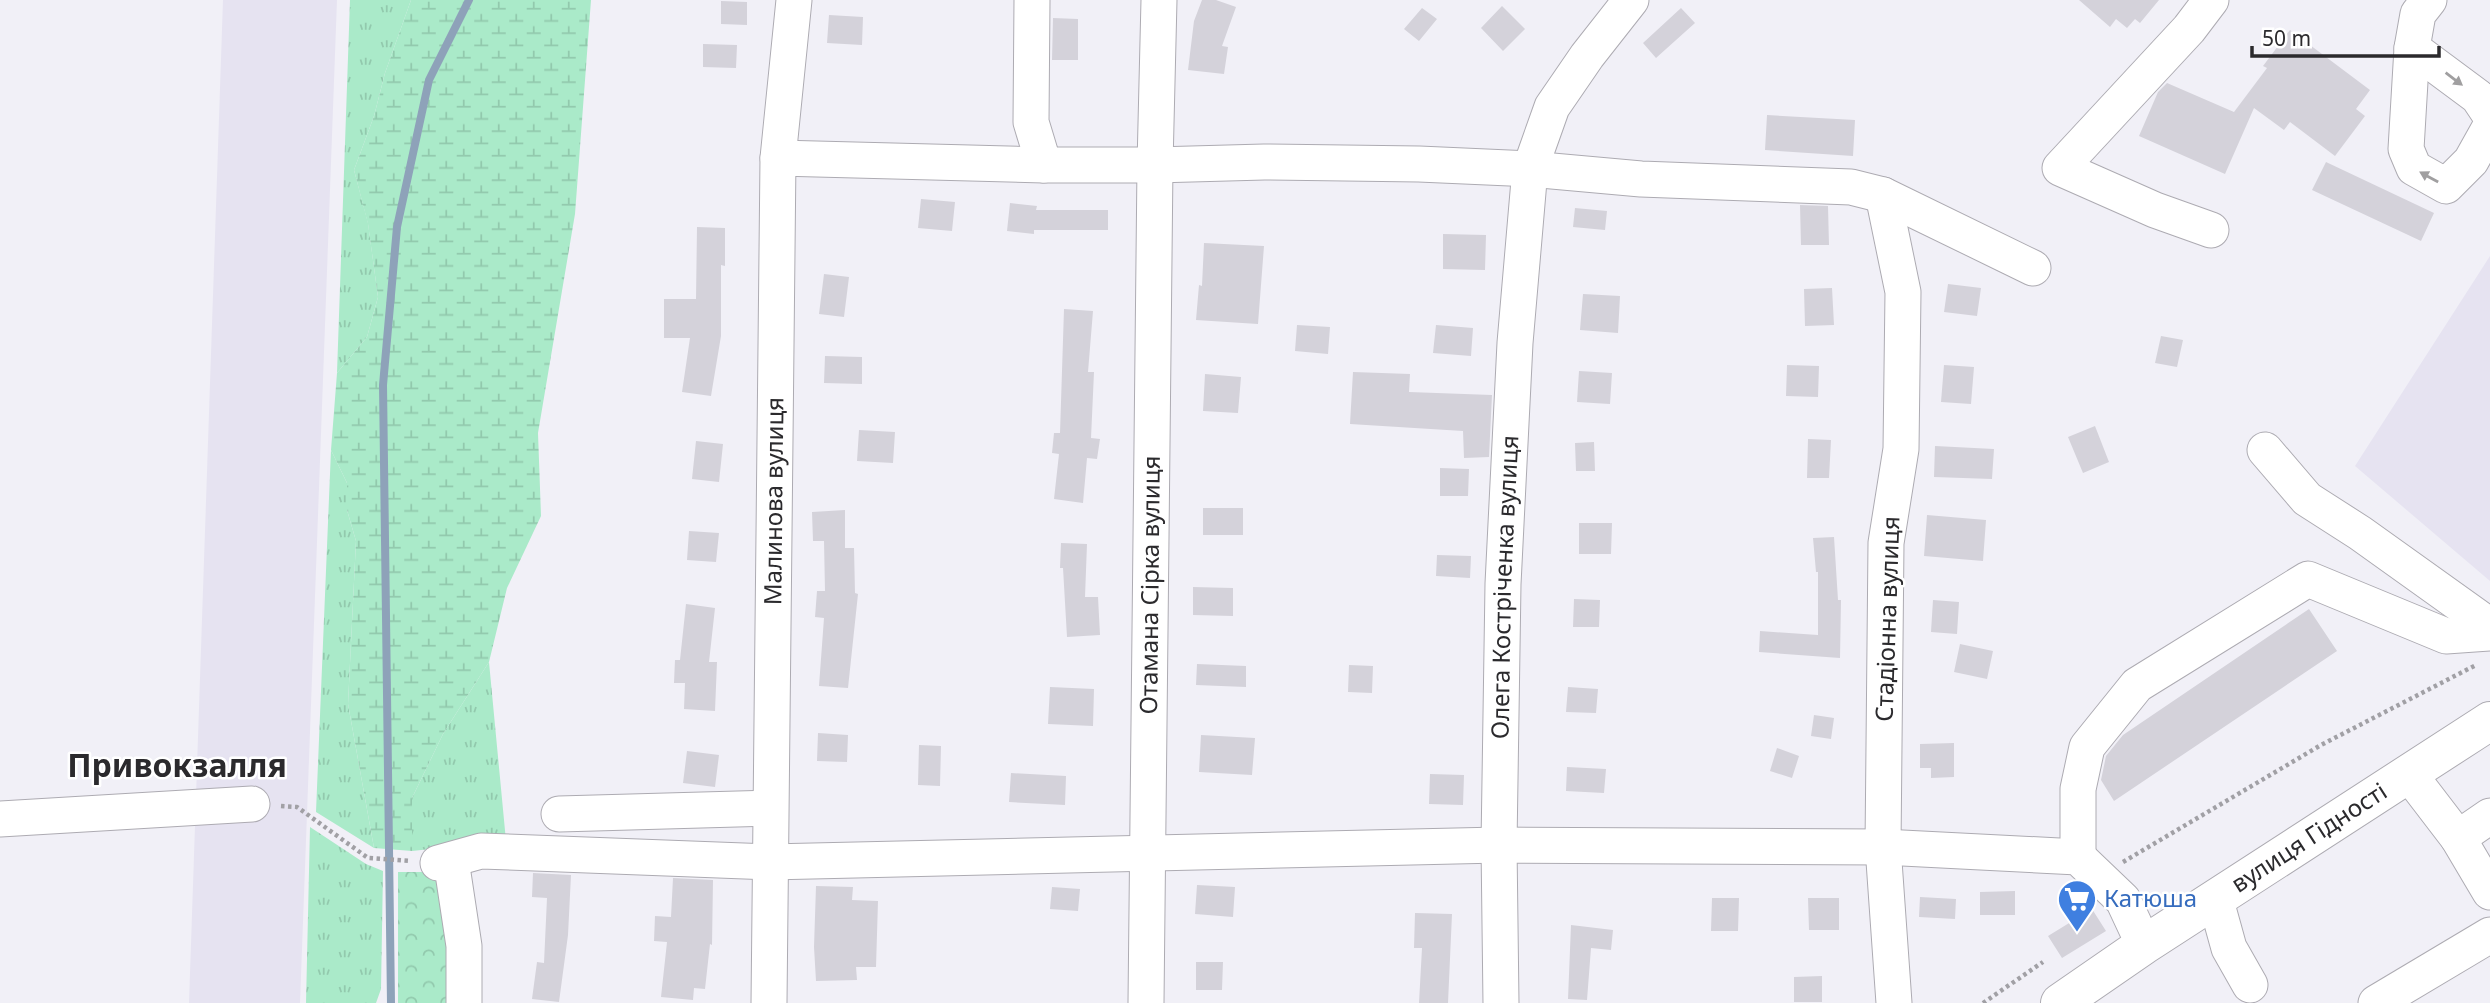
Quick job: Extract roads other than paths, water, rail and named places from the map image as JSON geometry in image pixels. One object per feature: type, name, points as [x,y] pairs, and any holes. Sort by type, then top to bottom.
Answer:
[{"type":"main road","name":"вулиця Гідності","points":[[2060,1003],[2144,945],[2216,901],[2490,721]]},
{"type":"street","name":"Малинова вулиця","points":[[769,1003],[778,158],[794,0]]},
{"type":"street","points":[[1032,0],[1031,122],[1044,165]]},
{"type":"street","name":"Отамана Сірка вулиця","points":[[1146,1003],[1155,165],[1160,0]]},
{"type":"street","name":"Олега Костріченка вулиця","points":[[1501,1003],[1499,845],[1503,584],[1515,342],[1530,169],[1552,107],[1587,56],[1632,0]]},
{"type":"street","points":[[2211,0],[2189,29],[2060,168],[2155,210],[2211,230]]},
{"type":"street","points":[[2428,0],[2418,14],[2412,48],[2406,149],[2414,169],[2445,186],[2471,161],[2490,127]]},
{"type":"street","points":[[2412,48],[2478,97],[2490,115]]},
{"type":"street","points":[[778,158],[1044,165],[1264,162],[1419,164],[1530,169],[1641,179],[1852,187],[1883,195],[2033,268]]},
{"type":"street","name":"Стадіонна вулиця","points":[[1883,195],[1903,292],[1901,449],[1886,543],[1883,847],[1894,1003]]},
{"type":"street","points":[[2265,450],[2307,499],[2361,533],[2490,626]]},
{"type":"street","points":[[2088,867],[2078,789],[2087,747],[2137,685],[2308,579],[2446,636],[2484,648]]},
{"type":"street","points":[[2409,774],[2458,838],[2490,892]]},
{"type":"street","points":[[0,819],[252,804]]},
{"type":"street","points":[[559,814],[770,808]]},
{"type":"street","points":[[2458,838],[2490,816]]},
{"type":"street","points":[[464,1003],[464,946],[445,861],[481,850],[769,862],[1499,845],[1883,847],[2088,867],[2123,900],[2144,945]]},
{"type":"street","points":[[2216,901],[2229,948],[2250,985]]},
{"type":"street","points":[[2376,1003],[2490,934]]},
{"type":"waterway","points":[[391,1003],[383,385],[397,227],[429,80],[469,0]]},
{"type":"place","name":"Катюша","points":[[2077,933]]},
{"type":"district","name":"Привокзалля","points":[[177,766]]}]
